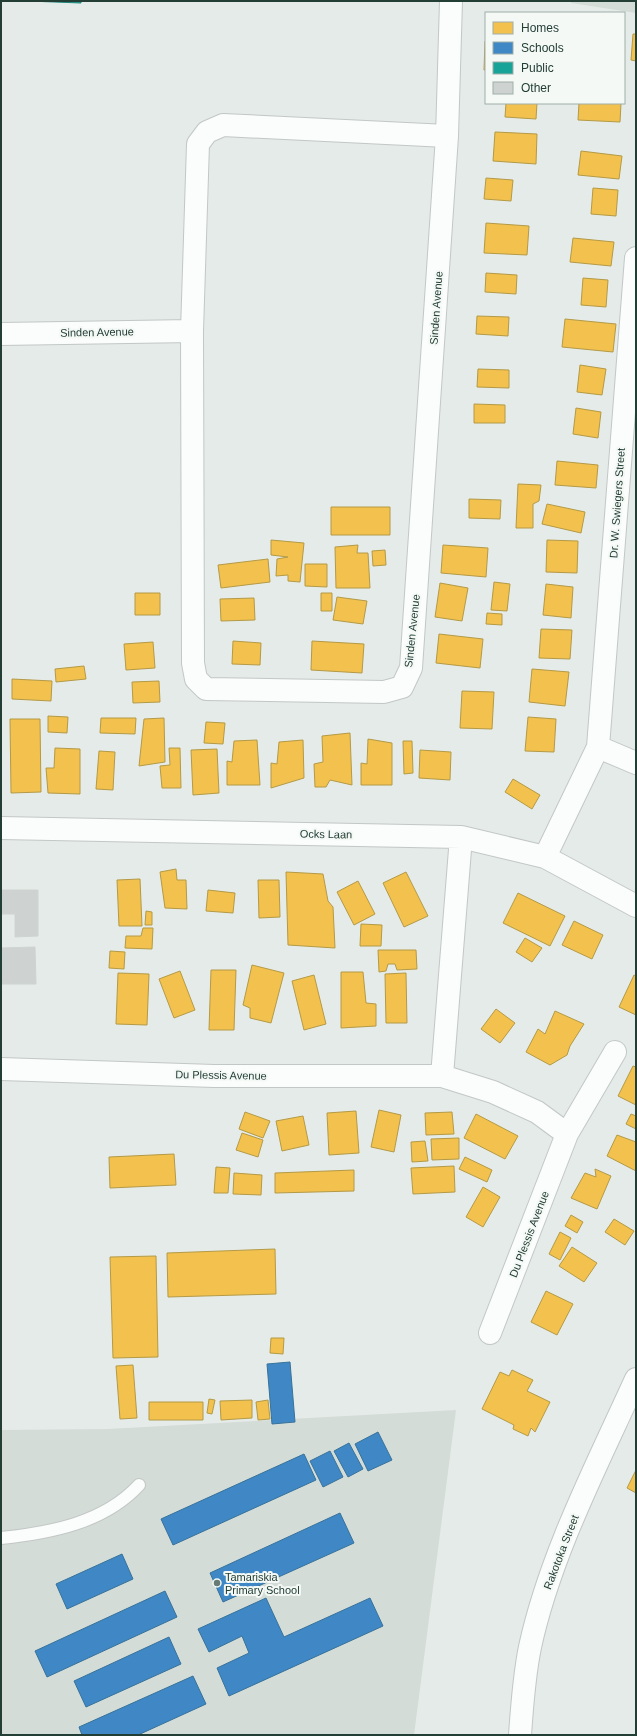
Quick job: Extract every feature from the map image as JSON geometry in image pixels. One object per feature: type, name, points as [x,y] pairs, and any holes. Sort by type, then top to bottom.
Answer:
[{"type":"street","name":"Sinden Avenue","points":[[448,136],[223,125],[207,132],[198,144],[192,331],[193,655],[196,679],[206,689],[384,692],[402,687],[411,668],[448,136],[451,1]]},
{"type":"street","name":"Dr. W. Swiegers Street","points":[[545,857],[598,747],[627,481],[636,258]]},
{"type":"street","name":"Sinden Avenue","points":[[1,334],[192,331]]},
{"type":"street","points":[[598,747],[636,763]]},
{"type":"street","name":"Ocks Laan","points":[[1,828],[461,837],[545,857],[636,906]]},
{"type":"street","points":[[442,1076],[461,837]]},
{"type":"street","name":"Du Plessis Avenue","points":[[490,1333],[567,1134],[615,1052]]},
{"type":"street","name":"Du Plessis Avenue","points":[[1,1069],[214,1076],[442,1076],[493,1092],[537,1112],[567,1134]]},
{"type":"street","name":"Rakotoka Street","points":[[520,1735],[522,1702],[530,1648],[545,1593],[576,1512],[636,1379]]},
{"type":"lane","points":[[1,1538],[65,1527],[88,1520],[111,1508],[132,1493],[139,1485]]},
{"type":"shaded area","points":[[571,1],[636,1],[636,13],[571,3]]},
{"type":"shaded area","name":"Tamariskia Primary School","points":[[456,1410],[414,1735],[1,1735],[1,1430],[108,1429]]},
{"type":"building: Homes","points":[[633,34],[636,34],[636,61],[631,60]]},
{"type":"building: Homes","points":[[485,41],[485,70],[484,70]]},
{"type":"building: Homes","points":[[506,104],[537,104],[536,119],[505,117]]},
{"type":"building: Homes","points":[[579,104],[621,104],[620,122],[578,120]]},
{"type":"building: Homes","points":[[495,132],[537,134],[536,164],[493,161]]},
{"type":"building: Homes","points":[[581,151],[622,156],[619,179],[578,175]]},
{"type":"building: Homes","points":[[486,178],[513,180],[511,201],[484,199]]},
{"type":"building: Homes","points":[[593,188],[618,190],[616,216],[591,214]]},
{"type":"building: Homes","points":[[486,223],[529,226],[527,255],[484,253]]},
{"type":"building: Homes","points":[[573,238],[614,242],[611,266],[570,262]]},
{"type":"building: Homes","points":[[486,273],[517,275],[516,294],[485,292]]},
{"type":"building: Homes","points":[[583,278],[608,280],[606,307],[581,305]]},
{"type":"building: Homes","points":[[477,316],[509,317],[508,336],[476,334]]},
{"type":"building: Homes","points":[[565,319],[616,324],[613,352],[562,347]]},
{"type":"building: Homes","points":[[580,365],[606,369],[602,395],[577,392]]},
{"type":"building: Homes","points":[[478,369],[509,370],[509,388],[477,387]]},
{"type":"building: Homes","points":[[474,404],[505,405],[505,423],[474,423]]},
{"type":"building: Homes","points":[[576,408],[601,412],[598,438],[573,434]]},
{"type":"building: Homes","points":[[557,461],[598,465],[596,488],[555,485]]},
{"type":"building: Homes","points":[[518,484],[541,485],[539,501],[533,504],[533,528],[516,528]]},
{"type":"building: Homes","points":[[469,499],[501,500],[500,519],[469,518]]},
{"type":"building: Homes","points":[[547,504],[585,512],[581,533],[542,524]]},
{"type":"building: Homes","points":[[331,507],[390,507],[390,535],[331,535]]},
{"type":"building: Homes","points":[[271,540],[304,543],[300,582],[288,581],[288,575],[276,576],[277,559],[288,557],[271,555]]},
{"type":"building: Homes","points":[[547,540],[578,541],[577,573],[546,572]]},
{"type":"building: Homes","points":[[358,545],[357,553],[368,553],[370,588],[336,588],[335,547]]},
{"type":"building: Homes","points":[[443,545],[488,548],[486,577],[441,573]]},
{"type":"building: Homes","points":[[385,550],[386,565],[373,566],[372,551]]},
{"type":"building: Homes","points":[[268,559],[270,582],[221,588],[218,565]]},
{"type":"building: Homes","points":[[305,564],[327,564],[327,587],[305,586]]},
{"type":"building: Homes","points":[[494,582],[510,584],[507,611],[491,610]]},
{"type":"building: Homes","points":[[440,583],[468,588],[462,621],[435,617]]},
{"type":"building: Homes","points":[[546,584],[573,587],[571,618],[543,615]]},
{"type":"building: Homes","points":[[135,593],[160,593],[160,615],[135,615]]},
{"type":"building: Homes","points":[[321,593],[332,593],[332,611],[321,611]]},
{"type":"building: Homes","points":[[337,597],[367,601],[363,624],[333,620]]},
{"type":"building: Homes","points":[[254,598],[255,620],[221,621],[220,599]]},
{"type":"building: Homes","points":[[487,613],[502,614],[502,625],[486,624]]},
{"type":"building: Homes","points":[[541,629],[572,630],[570,659],[539,658]]},
{"type":"building: Homes","points":[[439,634],[483,639],[480,668],[436,663]]},
{"type":"building: Homes","points":[[233,641],[261,643],[260,665],[232,664]]},
{"type":"building: Homes","points":[[312,641],[364,644],[362,673],[311,670]]},
{"type":"building: Homes","points":[[153,642],[155,668],[126,670],[124,644]]},
{"type":"building: Homes","points":[[84,666],[86,679],[56,682],[55,669]]},
{"type":"building: Homes","points":[[532,669],[569,672],[565,706],[529,702]]},
{"type":"building: Homes","points":[[12,679],[52,681],[51,701],[12,699]]},
{"type":"building: Homes","points":[[159,681],[160,702],[133,703],[132,682]]},
{"type":"building: Homes","points":[[462,691],[494,692],[492,729],[460,728]]},
{"type":"building: Homes","points":[[48,716],[68,717],[67,733],[48,732]]},
{"type":"building: Homes","points":[[528,717],[556,719],[554,752],[525,751]]},
{"type":"building: Homes","points":[[101,718],[136,718],[135,734],[100,733]]},
{"type":"building: Homes","points":[[164,718],[165,762],[139,766],[144,719]]},
{"type":"building: Homes","points":[[10,719],[40,719],[41,792],[11,793]]},
{"type":"building: Homes","points":[[206,722],[225,723],[223,744],[204,743]]},
{"type":"building: Homes","points":[[350,733],[352,785],[330,780],[326,787],[315,787],[314,764],[323,762],[322,736]]},
{"type":"building: Homes","points":[[368,739],[392,743],[392,785],[361,785],[361,763],[367,764]]},
{"type":"building: Homes","points":[[257,740],[260,785],[227,785],[227,761],[232,762],[234,741]]},
{"type":"building: Homes","points":[[303,740],[304,778],[271,788],[271,763],[277,764],[279,742]]},
{"type":"building: Homes","points":[[403,741],[412,741],[413,773],[404,774]]},
{"type":"building: Homes","points":[[55,748],[80,749],[80,794],[48,793],[46,768],[54,768]]},
{"type":"building: Homes","points":[[169,748],[180,748],[181,788],[162,788],[160,766],[170,765]]},
{"type":"building: Homes","points":[[217,749],[219,793],[193,795],[191,750]]},
{"type":"building: Homes","points":[[420,750],[451,752],[450,780],[419,778]]},
{"type":"building: Homes","points":[[99,751],[115,752],[113,790],[96,789]]},
{"type":"building: Homes","points":[[513,779],[540,795],[532,809],[505,792]]},
{"type":"building: Homes","points":[[176,869],[177,880],[186,880],[187,909],[165,908],[160,872]]},
{"type":"building: Homes","points":[[286,872],[323,874],[328,901],[333,907],[335,948],[288,945]]},
{"type":"building: Homes","points":[[406,872],[428,916],[404,927],[383,883]]},
{"type":"building: Homes","points":[[140,879],[142,926],[119,926],[117,880]]},
{"type":"building: Homes","points":[[258,880],[279,880],[280,917],[259,918]]},
{"type":"building: Homes","points":[[358,881],[375,914],[354,925],[337,892]]},
{"type":"building: Homes","points":[[208,890],[235,893],[233,913],[206,911]]},
{"type":"building: Homes","points":[[518,893],[565,916],[550,946],[503,923]]},
{"type":"building: Homes","points":[[146,911],[152,912],[152,925],[145,925]]},
{"type":"building: Homes","points":[[574,921],[603,935],[592,959],[562,945]]},
{"type":"building: Homes","points":[[361,924],[382,925],[381,946],[360,946]]},
{"type":"building: Homes","points":[[143,928],[153,928],[152,949],[125,948],[126,936],[141,936]]},
{"type":"building: Homes","points":[[525,938],[542,948],[532,962],[516,952]]},
{"type":"building: Homes","points":[[378,950],[416,950],[417,969],[397,970],[395,964],[388,964],[386,971],[379,972]]},
{"type":"building: Homes","points":[[110,951],[125,952],[124,969],[109,968]]},
{"type":"building: Homes","points":[[252,965],[284,973],[271,1023],[250,1018],[250,1008],[243,1005]]},
{"type":"building: Homes","points":[[211,970],[236,970],[234,1030],[209,1030]]},
{"type":"building: Homes","points":[[180,971],[195,1010],[174,1018],[159,979]]},
{"type":"building: Homes","points":[[341,972],[363,972],[366,1003],[376,1004],[376,1026],[341,1028]]},
{"type":"building: Homes","points":[[118,973],[149,974],[147,1025],[116,1024]]},
{"type":"building: Homes","points":[[406,973],[407,1023],[386,1023],[385,974]]},
{"type":"building: Homes","points":[[314,975],[326,1024],[304,1030],[292,981]]},
{"type":"building: Homes","points":[[634,975],[636,976],[636,1015],[619,1007]]},
{"type":"building: Homes","points":[[496,1009],[515,1023],[500,1043],[481,1029]]},
{"type":"building: Homes","points":[[555,1011],[584,1024],[570,1046],[567,1055],[550,1065],[526,1052],[538,1029],[545,1034]]},
{"type":"building: Homes","points":[[633,1066],[636,1067],[636,1105],[618,1096]]},
{"type":"building: Homes","points":[[379,1110],[401,1115],[394,1152],[371,1147]]},
{"type":"building: Homes","points":[[356,1111],[359,1153],[329,1155],[327,1113]]},
{"type":"building: Homes","points":[[245,1112],[270,1121],[263,1138],[239,1129]]},
{"type":"building: Homes","points":[[452,1112],[454,1134],[426,1135],[425,1113]]},
{"type":"building: Homes","points":[[476,1114],[518,1136],[505,1159],[464,1138]]},
{"type":"building: Homes","points":[[631,1114],[636,1116],[636,1129],[626,1124]]},
{"type":"building: Homes","points":[[303,1116],[309,1145],[282,1151],[276,1121]]},
{"type":"building: Homes","points":[[242,1133],[263,1140],[258,1157],[236,1150]]},
{"type":"building: Homes","points":[[617,1135],[636,1142],[636,1171],[607,1156]]},
{"type":"building: Homes","points":[[459,1138],[459,1159],[432,1160],[431,1139]]},
{"type":"building: Homes","points":[[425,1141],[428,1161],[412,1162],[411,1142]]},
{"type":"building: Homes","points":[[174,1154],[176,1185],[110,1188],[109,1157]]},
{"type":"building: Homes","points":[[465,1157],[492,1170],[487,1182],[459,1169]]},
{"type":"building: Homes","points":[[454,1166],[455,1192],[413,1194],[411,1168]]},
{"type":"building: Homes","points":[[216,1167],[230,1168],[228,1193],[214,1193]]},
{"type":"building: Homes","points":[[595,1169],[611,1176],[597,1209],[571,1198],[585,1173],[596,1177]]},
{"type":"building: Homes","points":[[354,1170],[354,1191],[275,1193],[275,1173]]},
{"type":"building: Homes","points":[[234,1173],[262,1175],[261,1195],[233,1194]]},
{"type":"building: Homes","points":[[483,1187],[500,1197],[483,1227],[466,1217]]},
{"type":"building: Homes","points":[[571,1215],[583,1222],[577,1233],[565,1226]]},
{"type":"building: Homes","points":[[614,1219],[634,1231],[625,1245],[605,1232]]},
{"type":"building: Homes","points":[[560,1232],[571,1238],[560,1260],[549,1254]]},
{"type":"building: Homes","points":[[572,1247],[597,1263],[584,1282],[559,1266]]},
{"type":"building: Homes","points":[[275,1249],[276,1294],[168,1297],[167,1253]]},
{"type":"building: Homes","points":[[156,1256],[158,1357],[113,1358],[110,1257]]},
{"type":"building: Homes","points":[[546,1291],[573,1304],[557,1335],[531,1322]]},
{"type":"building: Homes","points":[[271,1338],[284,1338],[283,1354],[270,1353]]},
{"type":"building: Homes","points":[[133,1365],[137,1418],[120,1419],[116,1366]]},
{"type":"building: Homes","points":[[512,1370],[533,1380],[527,1391],[550,1402],[535,1432],[531,1428],[528,1436],[513,1429],[514,1425],[482,1409],[500,1372],[509,1376]]},
{"type":"building: Homes","points":[[209,1399],[215,1400],[212,1414],[207,1413]]},
{"type":"building: Homes","points":[[252,1400],[252,1418],[221,1420],[220,1401]]},
{"type":"building: Homes","points":[[268,1400],[270,1419],[258,1420],[256,1402]]},
{"type":"building: Homes","points":[[149,1402],[203,1402],[203,1420],[149,1420]]},
{"type":"building: Homes","points":[[636,1470],[636,1493],[627,1488]]},
{"type":"building: Schools","points":[[290,1362],[295,1422],[272,1424],[267,1364]]},
{"type":"building: Schools","points":[[378,1432],[392,1460],[368,1471],[355,1444]]},
{"type":"building: Schools","points":[[349,1443],[363,1469],[348,1477],[334,1451]]},
{"type":"building: Schools","points":[[330,1451],[343,1477],[323,1487],[310,1461]]},
{"type":"building: Schools","points":[[304,1454],[316,1480],[173,1545],[161,1519]]},
{"type":"building: Schools","points":[[340,1513],[354,1543],[223,1602],[210,1573]]},
{"type":"building: Schools","points":[[122,1554],[133,1579],[67,1609],[56,1584]]},
{"type":"building: Schools","points":[[165,1591],[177,1617],[47,1677],[35,1651]]},
{"type":"building: Schools","points":[[266,1598],[284,1637],[370,1598],[383,1626],[229,1696],[217,1668],[249,1653],[242,1636],[209,1652],[198,1629]]},
{"type":"building: Schools","points":[[169,1637],[181,1664],[86,1707],[74,1681]]},
{"type":"building: Schools","points":[[193,1676],[206,1704],[138,1735],[82,1735],[79,1727]]},
{"type":"building: Public","points":[[28,1],[81,1],[81,3]]},
{"type":"building: Other","points":[[1,890],[38,890],[38,936],[15,937],[15,914],[1,914]]},
{"type":"building: Other","points":[[35,947],[36,984],[1,984],[1,948]]},
{"type":"place","name":"Tamariskia Primary School","points":[[217,1583]]}]
